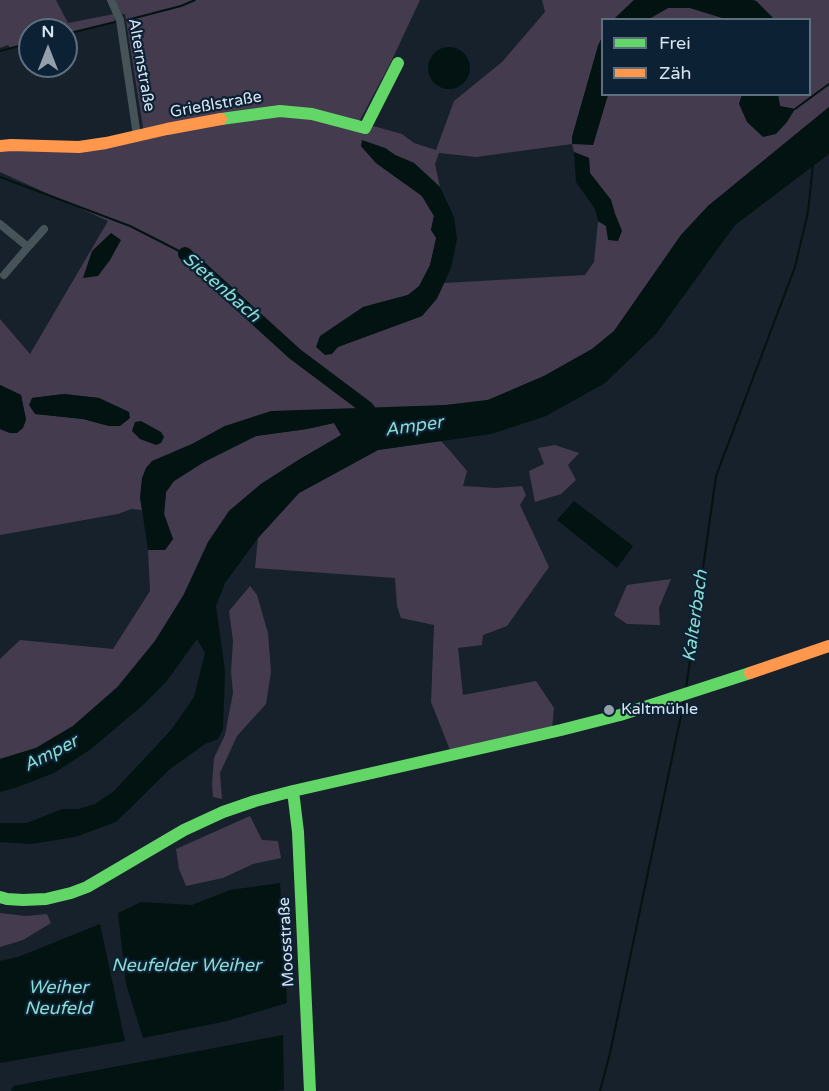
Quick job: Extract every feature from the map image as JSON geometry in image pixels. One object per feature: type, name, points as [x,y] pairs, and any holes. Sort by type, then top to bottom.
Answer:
[{"type":"main road","name":"Grießlstraße","points":[[0,146],[79,147],[239,116],[280,111],[312,114],[365,128],[398,63]]},
{"type":"main road","points":[[0,897],[23,900],[46,899],[71,893],[109,875],[184,830],[223,812],[255,801],[620,715],[829,646]]},
{"type":"main road","name":"Moosstraße","points":[[292,791],[298,832],[310,1091]]},
{"type":"street","name":"Alternstraße","points":[[111,0],[120,20],[137,136]]},
{"type":"street","points":[[0,224],[28,247]]},
{"type":"street","points":[[4,275],[44,229]]},
{"type":"shaded area","points":[[0,0],[56,0],[65,18],[18,18],[18,46],[10,48],[8,45],[0,48]]},
{"type":"shaded area","points":[[115,0],[420,0],[359,122],[402,134],[414,143],[436,150],[454,101],[502,62],[545,12],[542,0],[634,0],[615,18],[601,18],[601,39],[572,137],[593,145],[607,96],[742,96],[739,104],[795,109],[780,106],[778,96],[811,96],[811,18],[773,18],[753,0],[829,0],[829,107],[708,206],[681,235],[614,331],[592,349],[544,376],[488,400],[225,426],[194,443],[140,497],[142,510],[131,509],[118,514],[0,535],[0,429],[10,433],[26,419],[21,395],[0,385],[0,319],[30,354],[108,221],[0,172],[0,151],[86,151],[145,140],[125,14],[122,14]],"holes":[[[572,144],[574,152],[589,158],[590,173],[611,200],[622,231],[598,221],[594,262],[585,275],[444,283],[437,299],[422,316],[337,347],[363,307],[408,295],[420,286],[430,265],[437,238],[431,230],[434,216],[422,196],[376,163],[361,146],[385,148],[414,163],[440,187],[435,164],[439,153],[476,157]],[[64,394],[99,398],[129,412],[109,426],[83,419],[36,414],[32,398]]]},
{"type":"shaded area","points":[[668,8],[690,8],[723,18],[651,18]]},
{"type":"shaded area","points":[[114,14],[115,22],[78,31],[78,21]]},
{"type":"shaded area","points":[[334,423],[342,436],[261,484],[229,511],[183,596],[155,641],[117,687],[73,726],[36,748],[0,759],[0,659],[20,640],[113,649],[150,591],[148,550],[165,550],[173,539],[164,514],[166,492],[174,481],[204,462],[256,436]]},
{"type":"shaded area","points":[[441,441],[467,471],[463,486],[496,488],[522,486],[526,495],[520,505],[549,567],[507,626],[483,635],[482,645],[458,648],[463,695],[536,681],[554,708],[552,729],[450,750],[431,702],[434,625],[401,618],[397,606],[395,578],[255,568],[258,538],[299,493],[378,450]]},
{"type":"shaded area","points":[[555,445],[579,453],[568,465],[576,480],[561,494],[535,502],[529,471],[544,464],[538,448]]},
{"type":"shaded area","points":[[671,579],[659,608],[660,625],[627,624],[614,615],[627,585]]},
{"type":"shaded area","points":[[250,586],[257,595],[268,633],[271,672],[266,704],[237,736],[220,773],[222,799],[213,797],[212,784],[214,758],[225,735],[233,693],[231,672],[233,641],[229,611]]},
{"type":"shaded area","points":[[250,816],[262,840],[278,841],[281,858],[253,864],[223,878],[186,886],[179,869],[176,849]]},
{"type":"shaded area","points":[[0,913],[26,916],[47,914],[51,923],[23,940],[0,947]]},
{"type":"water","points":[[634,0],[753,0],[773,18],[723,18],[690,8],[668,8],[650,18],[615,18]]},
{"type":"water","points":[[601,39],[601,96],[608,96],[593,145],[572,144],[572,137]]},
{"type":"water","points":[[449,47],[463,54],[470,68],[463,82],[449,89],[435,82],[428,68],[435,54]]},
{"type":"water","points":[[742,96],[778,96],[780,106],[795,109],[776,134],[763,137],[747,122],[739,104]]},
{"type":"water","name":"Amper","points":[[829,107],[829,154],[735,225],[656,334],[605,383],[546,416],[491,434],[378,450],[299,493],[258,538],[225,583],[216,606],[225,671],[223,729],[218,739],[205,744],[170,769],[116,822],[75,837],[31,844],[0,842],[0,823],[27,823],[62,809],[79,809],[95,804],[114,791],[171,730],[194,697],[205,653],[197,639],[166,682],[143,705],[91,749],[54,773],[0,792],[0,759],[36,748],[73,726],[118,687],[155,641],[183,596],[208,542],[229,511],[261,484],[341,435],[334,423],[256,436],[204,462],[174,481],[166,492],[164,514],[173,539],[165,550],[148,550],[140,497],[142,478],[152,461],[194,443],[225,426],[271,411],[446,405],[488,400],[544,376],[592,349],[614,331],[681,235],[708,206]]},
{"type":"water","points":[[362,140],[385,148],[414,163],[440,187],[454,217],[457,239],[451,268],[437,298],[422,316],[338,347],[332,354],[325,355],[316,347],[320,336],[363,307],[408,295],[419,286],[430,265],[436,238],[431,230],[434,216],[422,196],[376,163],[361,146]]},
{"type":"water","points":[[574,152],[589,158],[590,173],[611,200],[622,231],[618,241],[608,240],[606,226],[598,221],[595,209],[576,182]]},
{"type":"water","points":[[111,233],[121,240],[110,260],[98,276],[83,278],[92,251]]},
{"type":"water","points":[[0,385],[21,395],[26,420],[23,428],[17,433],[0,429]]},
{"type":"water","points":[[64,394],[99,398],[129,412],[130,418],[120,426],[109,426],[83,419],[35,414],[29,405],[32,398]]},
{"type":"water","points":[[141,421],[161,432],[164,437],[161,443],[156,445],[140,439],[132,431],[135,422]]},
{"type":"water","points":[[574,501],[633,546],[617,568],[557,520]]},
{"type":"water","name":"Neufelder Weiher","points":[[280,883],[287,1003],[227,1021],[143,1038],[126,984],[118,913],[141,902],[192,905],[230,890]]},
{"type":"water","name":"Weiher Neufeld","points":[[100,924],[125,1041],[0,1063],[0,961],[18,957]]},
{"type":"water","points":[[283,1035],[284,1090],[11,1091],[13,1086]]},
{"type":"waterway","points":[[127,20],[181,6],[195,0]]},
{"type":"waterway","points":[[78,31],[115,22]]},
{"type":"waterway","points":[[0,51],[18,46]]},
{"type":"waterway","points":[[795,109],[829,84]]},
{"type":"waterway","name":"Kalterbach","points":[[686,689],[716,476],[795,267],[808,212],[813,164]]},
{"type":"waterway","name":"Sietenbach","points":[[0,177],[130,226],[185,254]]},
{"type":"waterway","name":"Sietenbach","points":[[185,254],[295,354],[367,408],[377,422]]},
{"type":"waterway","name":"Kalterbach","points":[[600,1091],[684,701]]},
{"type":"traffic: fast","points":[[221,119],[280,111],[312,114],[365,128],[398,63]]},
{"type":"traffic: fast","points":[[0,897],[23,900],[46,899],[87,887],[184,830],[223,812],[255,801],[620,715],[750,673]]},
{"type":"traffic: fast","points":[[293,791],[298,832],[310,1091]]},
{"type":"traffic: slow","points":[[0,146],[79,147],[221,119]]},
{"type":"traffic: slow","points":[[750,673],[829,646]]},
{"type":"place","name":"Kaltmühle","points":[[609,710]]}]
